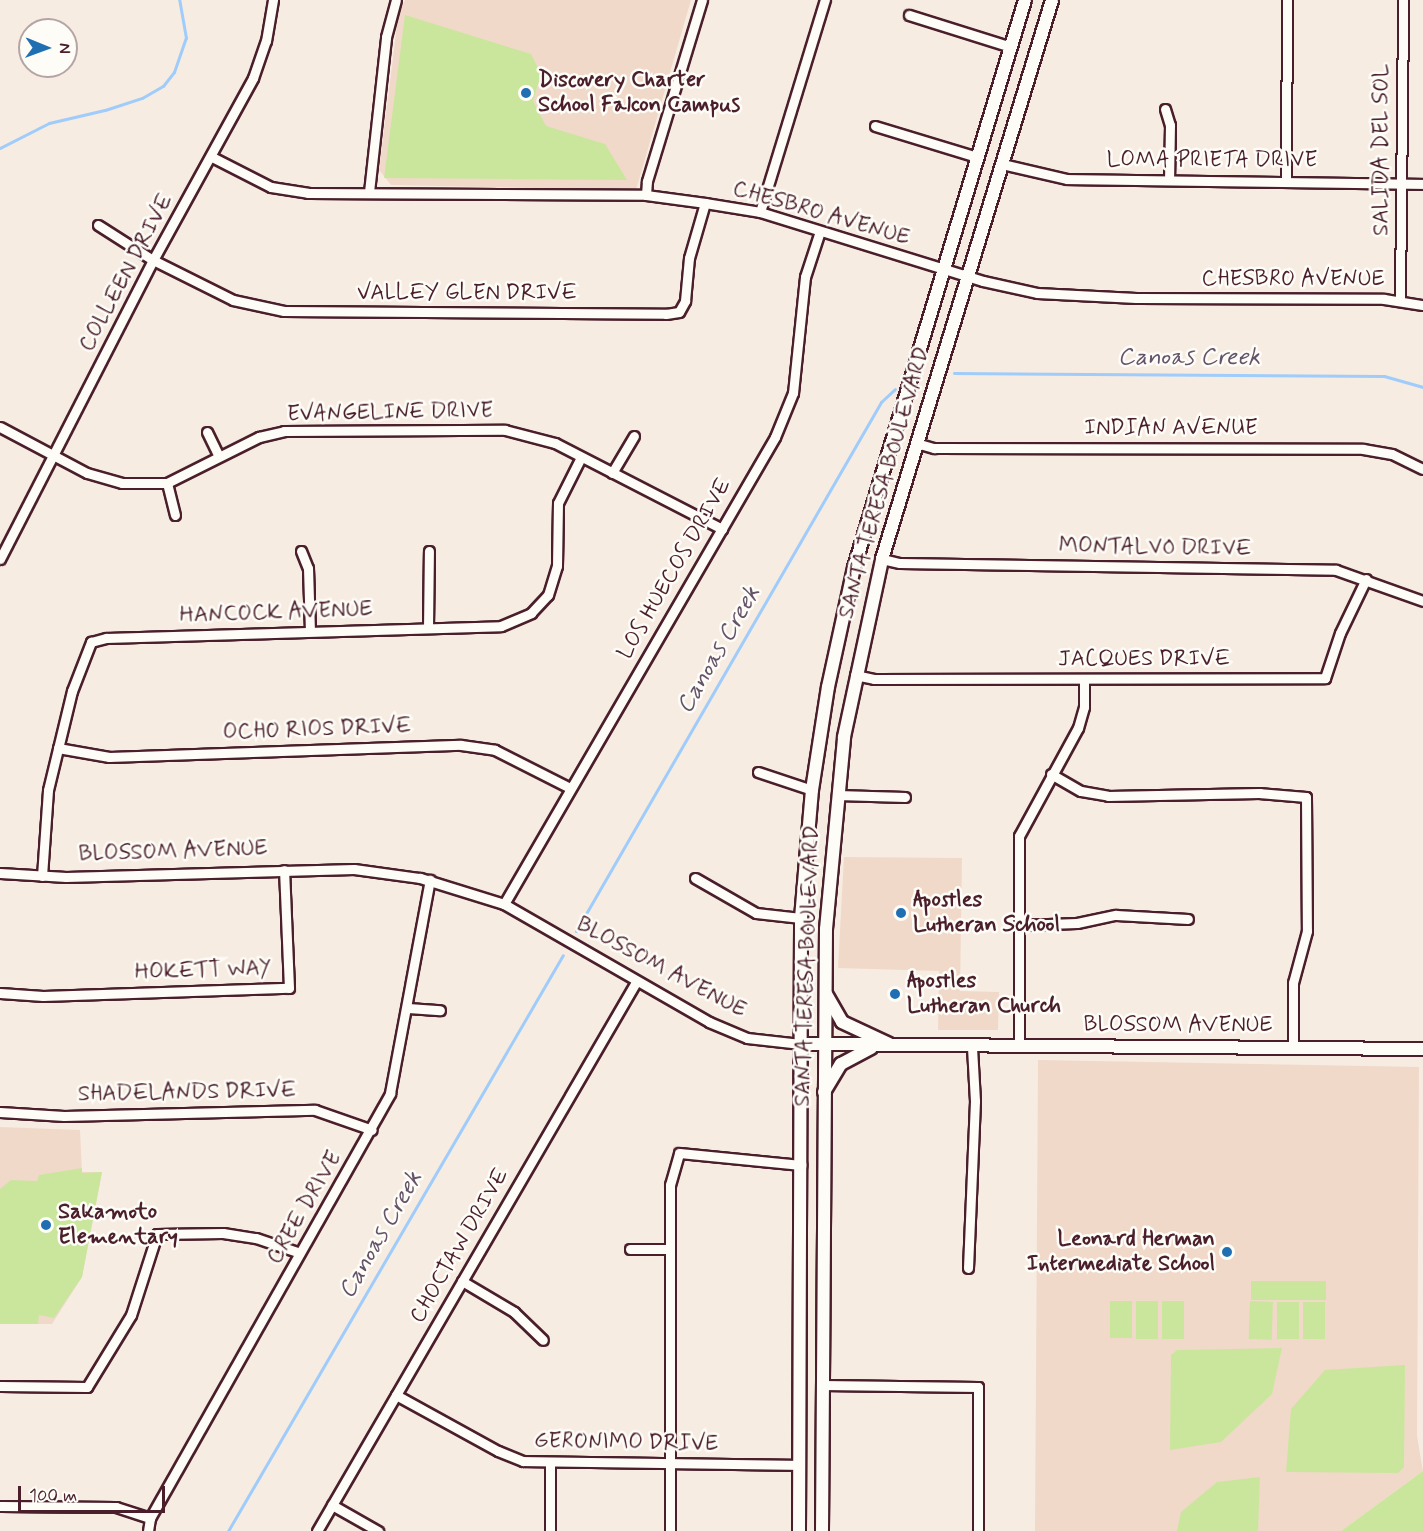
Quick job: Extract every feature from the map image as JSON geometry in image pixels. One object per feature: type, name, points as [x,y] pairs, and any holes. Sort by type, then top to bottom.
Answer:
[{"type":"main road","name":"SANTA TERESA BOULEVARD","points":[[799,1531],[801,918],[812,790],[828,687],[854,568],[1025,0]]},
{"type":"main road","name":"SANTA TERESA BOULEVARD","points":[[822,1531],[824,990],[837,795],[855,675],[882,559],[1052,0]]},
{"type":"main road","points":[[824,990],[842,1022],[893,1046]]},
{"type":"main road","name":"BLOSSOM AVENUE","points":[[801,1044],[1423,1049]]},
{"type":"main road","points":[[824,1093],[841,1065],[875,1046]]},
{"type":"street","name":"COLLEEN DRIVE","points":[[0,559],[153,260],[212,157],[253,78],[266,41],[273,0]]},
{"type":"street","points":[[369,192],[386,37],[396,0]]},
{"type":"street","points":[[646,195],[646,181],[702,0]]},
{"type":"street","points":[[760,212],[825,0]]},
{"type":"street","points":[[1286,181],[1287,0]]},
{"type":"street","name":"SALIDA DEL SOL","points":[[1400,300],[1402,0]]},
{"type":"street","points":[[909,15],[1011,46]]},
{"type":"street","points":[[1165,109],[1170,125],[1169,180]]},
{"type":"street","points":[[875,126],[977,157]]},
{"type":"street","name":"CHESBRO AVENUE","points":[[212,157],[271,187],[308,193],[646,195],[760,212],[943,269],[1037,293],[1400,300],[1423,305]]},
{"type":"street","name":"LOMA PRIETA DRIVE","points":[[1002,164],[1067,179],[1423,184]]},
{"type":"street","name":"VALLEY GLEN DRIVE","points":[[153,260],[233,300],[284,311],[666,314],[679,312],[685,301],[690,258],[705,203]]},
{"type":"street","points":[[98,225],[153,260]]},
{"type":"street","name":"LOS HUECOS DRIVE","points":[[504,904],[775,437],[793,393],[806,277],[820,231]]},
{"type":"street","name":"EVANGELINE DRIVE","points":[[0,428],[87,473],[122,483],[167,483],[259,437],[320,429],[505,430],[555,443],[722,529]]},
{"type":"street","points":[[207,432],[218,456]]},
{"type":"street","points":[[612,473],[634,436]]},
{"type":"street","name":"INDIAN AVENUE","points":[[916,443],[934,448],[1363,449],[1392,454],[1423,469]]},
{"type":"street","name":"HANCOCK AVENUE","points":[[42,876],[44,822],[58,748],[86,649],[98,638],[501,626],[531,613],[548,595],[557,566],[558,503],[581,456]]},
{"type":"street","points":[[167,483],[175,515]]},
{"type":"street","points":[[301,551],[308,568],[310,632]]},
{"type":"street","points":[[428,628],[429,552]]},
{"type":"street","name":"MONTALVO DRIVE","points":[[882,559],[900,563],[1336,570],[1423,601]]},
{"type":"street","name":"JACQUES DRIVE","points":[[855,675],[874,679],[1326,678],[1340,633],[1366,579]]},
{"type":"street","points":[[1018,1046],[1019,836],[1078,728],[1084,707],[1084,680]]},
{"type":"street","name":"OCHO RIOS DRIVE","points":[[58,748],[109,757],[461,745],[495,750],[570,788]]},
{"type":"street","points":[[758,772],[812,790]]},
{"type":"street","points":[[1051,774],[1081,791],[1108,796],[1259,793],[1306,797],[1307,931],[1293,982],[1293,1047]]},
{"type":"street","points":[[837,795],[905,797]]},
{"type":"street","name":"BLOSSOM AVENUE","points":[[0,873],[42,876],[354,869],[430,880],[504,904],[636,982],[747,1038],[801,1044]]},
{"type":"street","name":"HOKETT WAY","points":[[0,993],[43,996],[289,988],[284,870]]},
{"type":"street","points":[[695,878],[756,913],[801,918]]},
{"type":"street","name":"CREE DRIVE","points":[[148,1531],[150,1518],[372,1130],[390,1094],[408,1008],[430,880]]},
{"type":"street","points":[[1018,925],[1077,923],[1116,915],[1188,919]]},
{"type":"street","name":"CHOCTAW DRIVE","points":[[318,1531],[636,982]]},
{"type":"street","points":[[408,1008],[440,1011]]},
{"type":"street","points":[[968,1268],[975,1101],[972,1047]]},
{"type":"street","name":"SHADELANDS DRIVE","points":[[0,1112],[64,1116],[315,1110],[372,1130]]},
{"type":"street","points":[[670,1531],[670,1185],[679,1153],[801,1165]]},
{"type":"street","points":[[0,1386],[87,1387],[131,1315],[157,1234],[223,1233],[256,1238],[300,1253]]},
{"type":"street","points":[[630,1249],[670,1250]]},
{"type":"street","points":[[462,1281],[514,1312],[543,1340]]},
{"type":"street","points":[[822,1384],[978,1386],[978,1531]]},
{"type":"street","name":"GERONIMO DRIVE","points":[[396,1395],[498,1451],[524,1461],[550,1464],[800,1464]]},
{"type":"street","points":[[550,1464],[550,1531]]},
{"type":"street","points":[[332,1505],[378,1531]]},
{"type":"street","points":[[0,1506],[116,1507],[150,1518]]},
{"type":"shaded area","name":"Discovery Charter School Falcon Campus","points":[[405,0],[691,0],[636,190],[391,185],[379,170],[398,17]]},
{"type":"shaded area","name":"Apostles Lutheran School","points":[[844,857],[962,858],[960,991],[999,992],[998,1030],[938,1030],[939,971],[838,968]]},
{"type":"shaded area","name":"Leonard Herman Intermediate School","points":[[1038,1060],[1419,1067],[1417,1436],[1423,1471],[1341,1531],[1035,1531]]},
{"type":"shaded area","name":"Sakamoto Elementary","points":[[0,1127],[80,1130],[82,1172],[102,1172],[82,1277],[52,1324],[0,1324]]},
{"type":"green space","points":[[405,15],[531,54],[541,74],[533,101],[546,126],[605,144],[627,180],[384,178]]},
{"type":"green space","name":"Sakamoto Elementary","points":[[82,1168],[82,1173],[102,1172],[82,1277],[54,1318],[39,1315],[38,1324],[0,1324],[0,1189],[11,1180],[37,1181],[39,1175]]},
{"type":"green space","points":[[1251,1281],[1326,1281],[1326,1300],[1251,1300]]},
{"type":"green space","points":[[1110,1301],[1132,1301],[1132,1338],[1110,1338]]},
{"type":"green space","points":[[1136,1301],[1158,1301],[1158,1339],[1136,1339]]},
{"type":"green space","points":[[1162,1301],[1184,1301],[1184,1339],[1162,1339]]},
{"type":"green space","points":[[1250,1301],[1273,1302],[1272,1340],[1249,1339]]},
{"type":"green space","points":[[1277,1302],[1299,1302],[1299,1339],[1277,1339]]},
{"type":"green space","points":[[1303,1302],[1325,1302],[1325,1339],[1303,1339]]},
{"type":"green space","points":[[1282,1348],[1272,1394],[1221,1442],[1170,1450],[1171,1355],[1177,1350]]},
{"type":"green space","points":[[1405,1365],[1404,1467],[1398,1473],[1286,1472],[1291,1409],[1325,1370]]},
{"type":"green space","points":[[1423,1471],[1423,1531],[1341,1531]]},
{"type":"green space","points":[[1260,1477],[1258,1531],[1177,1531],[1181,1512],[1217,1482]]},
{"type":"waterway","points":[[0,148],[49,123],[105,110],[142,98],[163,86],[174,72],[186,38],[179,0]]},
{"type":"waterway","name":"Canoas Creek","points":[[954,373],[1384,376],[1423,387]]},
{"type":"waterway","name":"Canoas Creek","points":[[576,931],[881,402],[895,389]]},
{"type":"waterway","name":"Canoas Creek","points":[[228,1531],[563,955]]},
{"type":"place","name":"Discovery Charter School Falcon Campus","points":[[526,93]]},
{"type":"place","name":"Apostles Lutheran School","points":[[901,913]]},
{"type":"place","name":"Apostles Lutheran Church","points":[[895,994]]},
{"type":"place","name":"Sakamoto Elementary","points":[[46,1225]]},
{"type":"place","name":"Leonard Herman Intermediate School","points":[[1227,1252]]}]
